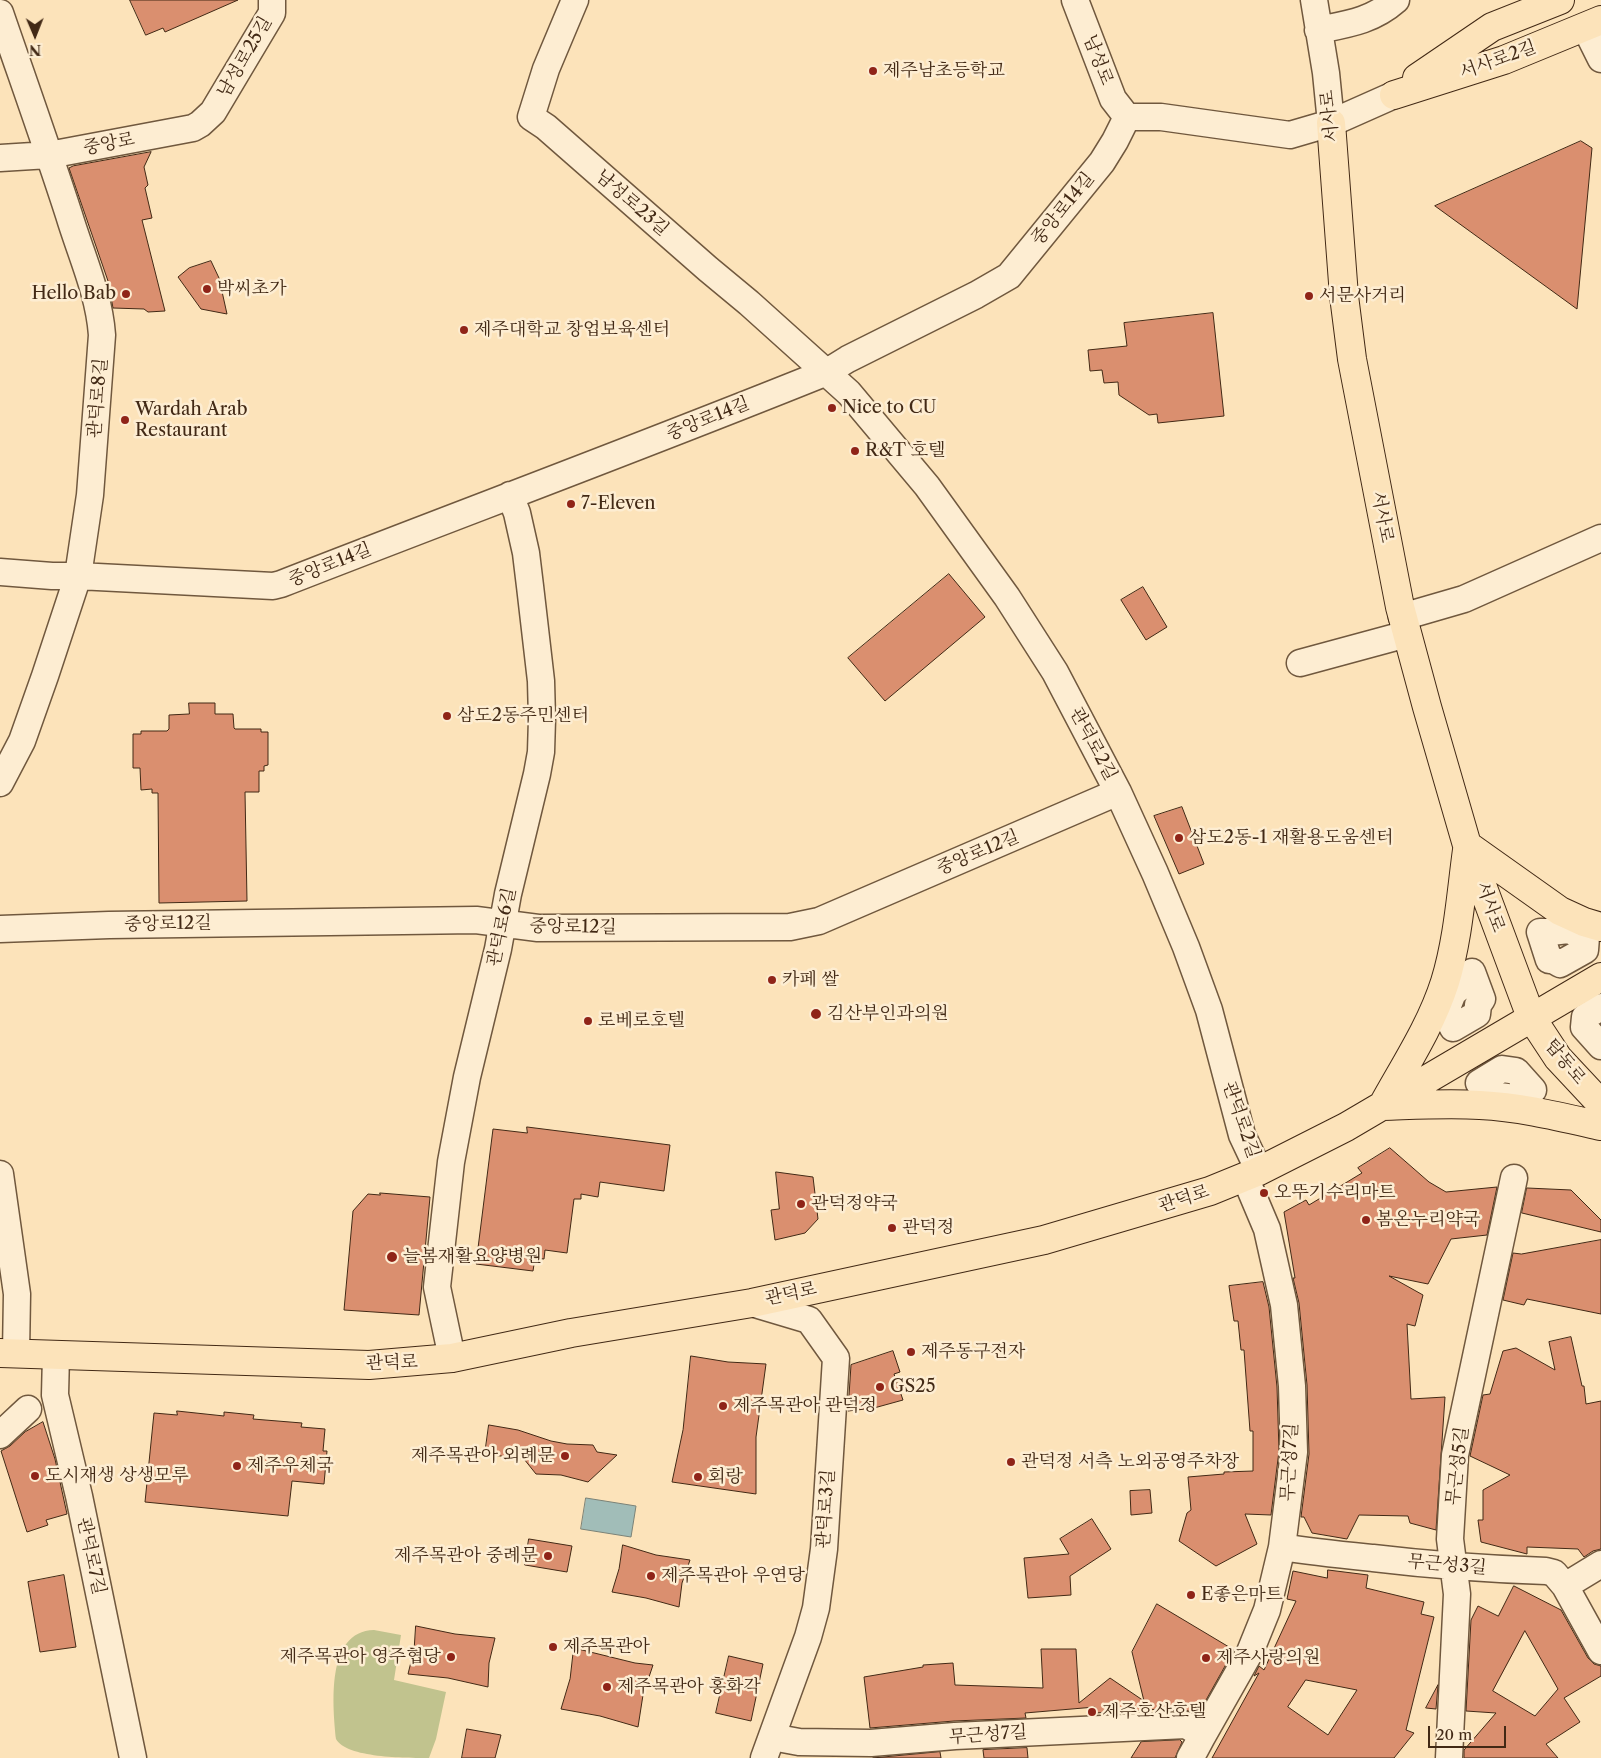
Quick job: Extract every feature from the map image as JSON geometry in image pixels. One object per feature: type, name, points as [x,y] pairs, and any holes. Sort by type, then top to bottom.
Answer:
[{"type":"main road","name":"서사로2길","points":[[1394,95],[1492,27],[1560,0]]},
{"type":"main road","name":"서사로2길","points":[[1394,95],[1504,60],[1593,23]]},
{"type":"main road","name":"서사로","points":[[1331,123],[1344,296],[1352,359],[1405,626],[1467,845],[1531,1017]]},
{"type":"main road","points":[[1382,1106],[1427,1024],[1445,981],[1457,925],[1467,845],[1560,911],[1584,922],[1601,927]]},
{"type":"main road","name":"관덕로","points":[[8,1353],[369,1365],[452,1358],[571,1333],[752,1303],[1044,1240],[1166,1205],[1210,1191],[1252,1174],[1302,1150],[1382,1106],[1601,977]]},
{"type":"main road","name":"탑동로","points":[[1531,1017],[1558,1058],[1601,1104]]},
{"type":"main road","points":[[1382,1106],[1480,1105],[1556,1115],[1601,1126]]},
{"type":"street","name":"남성로25길","points":[[212,112],[272,13],[272,0]]},
{"type":"street","name":"남성로23길","points":[[575,0],[546,68],[532,117],[749,302],[809,358],[827,372]]},
{"type":"street","name":"남성로","points":[[1075,0],[1113,99],[1127,117]]},
{"type":"street","name":"서사로","points":[[1314,0],[1326,72],[1331,123]]},
{"type":"street","points":[[1318,30],[1357,23],[1371,17],[1396,0]]},
{"type":"street","name":"관덕로8길","points":[[0,13],[95,291],[101,317],[102,335],[90,495],[78,576],[22,740],[0,784]]},
{"type":"street","points":[[1593,23],[1601,59]]},
{"type":"street","name":"서사로2길","points":[[1331,123],[1394,95]]},
{"type":"street","name":"중앙로","points":[[0,158],[49,154],[193,128],[212,112]]},
{"type":"street","name":"중앙로14길","points":[[0,572],[273,586],[674,433],[827,372],[848,359],[976,295],[1008,276],[1102,162],[1127,117]]},
{"type":"street","points":[[1127,117],[1161,117],[1290,135],[1331,123]]},
{"type":"street","name":"관덕로2길","points":[[827,372],[849,393],[927,486],[1007,597],[1055,672],[1118,792],[1190,956],[1209,1010],[1252,1174]]},
{"type":"street","name":"관덕로6길","points":[[452,1358],[437,1288],[451,1162],[467,1077],[498,949],[502,923],[541,752],[541,681],[526,553],[517,513],[510,495]]},
{"type":"street","points":[[1300,663],[1405,626],[1601,538]]},
{"type":"street","name":"중앙로12길","points":[[0,928],[476,920],[538,928],[790,927],[819,921],[1118,792]]},
{"type":"street","points":[[1601,1007],[1585,1017],[1584,1027],[1601,1046]]},
{"type":"street","points":[[0,1174],[17,1294],[8,1353]]},
{"type":"street","name":"무근성7길","points":[[1195,1751],[1250,1652],[1260,1630],[1282,1547],[1294,1452],[1290,1368],[1284,1305],[1267,1229],[1252,1174]]},
{"type":"street","name":"무근성5길","points":[[1449,1758],[1457,1594],[1450,1539],[1455,1455],[1514,1178]]},
{"type":"street","name":"관덕로3길","points":[[752,1303],[809,1320],[836,1358],[824,1549],[816,1608],[808,1637],[768,1748]]},
{"type":"street","name":"관덕로7길","points":[[56,1355],[55,1396],[79,1496],[133,1758]]},
{"type":"street","points":[[0,1435],[28,1409]]},
{"type":"street","name":"무근성3길","points":[[1282,1547],[1305,1551],[1486,1569],[1546,1570],[1554,1573],[1565,1586]]},
{"type":"street","points":[[1601,1564],[1565,1586],[1601,1651]]},
{"type":"street","name":"무근성7길","points":[[768,1748],[800,1742],[872,1743],[1002,1733],[1186,1726],[1195,1751]]},
{"type":"green space","points":[[374,1630],[401,1635],[394,1680],[446,1692],[436,1739],[429,1758],[378,1756],[352,1750],[342,1745],[336,1739],[334,1691],[340,1656],[347,1643],[358,1634]]},
{"type":"water","points":[[586,1498],[636,1506],[631,1537],[581,1529]]},
{"type":"building","points":[[130,0],[238,0],[165,32],[163,28],[146,35]]},
{"type":"building","points":[[1581,141],[1592,148],[1577,309],[1435,206]]},
{"type":"building","points":[[151,152],[144,167],[148,185],[145,188],[152,218],[142,220],[165,311],[148,312],[144,309],[113,308],[108,281],[69,168]]},
{"type":"building","name":"박씨초가","points":[[211,261],[219,278],[227,314],[201,309],[178,277],[189,268]]},
{"type":"building","points":[[1213,313],[1224,416],[1158,423],[1157,414],[1149,415],[1119,395],[1118,382],[1104,383],[1102,370],[1090,371],[1088,350],[1127,346],[1124,323]]},
{"type":"building","points":[[949,574],[985,617],[885,701],[848,658]]},
{"type":"building","points":[[1143,587],[1167,627],[1146,640],[1121,600]]},
{"type":"building","points":[[189,703],[215,703],[215,714],[233,714],[235,729],[261,729],[261,732],[268,732],[268,765],[264,766],[264,771],[259,771],[259,792],[245,792],[247,901],[159,903],[158,793],[152,793],[152,789],[141,790],[140,768],[133,768],[133,734],[141,734],[141,731],[167,731],[169,729],[169,715],[189,714]]},
{"type":"building","name":"삼도2동-1 재활용도움센터","points":[[1182,807],[1204,864],[1179,874],[1154,816]]},
{"type":"building","points":[[527,1127],[670,1145],[664,1191],[600,1182],[598,1197],[581,1194],[581,1199],[574,1199],[567,1253],[545,1250],[544,1259],[535,1258],[533,1271],[476,1264],[493,1129],[527,1133]]},
{"type":"building","points":[[1390,1148],[1429,1182],[1446,1192],[1497,1187],[1487,1235],[1451,1239],[1428,1284],[1389,1276],[1423,1295],[1415,1326],[1407,1324],[1411,1399],[1445,1397],[1436,1530],[1410,1523],[1408,1516],[1359,1515],[1347,1539],[1312,1533],[1304,1517],[1301,1517],[1309,1454],[1307,1385],[1299,1303],[1293,1278],[1295,1278],[1284,1212],[1306,1200],[1309,1205],[1362,1173],[1358,1168]]},
{"type":"building","points":[[776,1172],[813,1177],[818,1219],[805,1233],[775,1240],[771,1210],[779,1209]]},
{"type":"building","points":[[1527,1188],[1571,1190],[1601,1220],[1601,1232],[1522,1213]]},
{"type":"building","points":[[380,1193],[430,1197],[419,1315],[344,1310],[353,1211],[368,1194],[380,1195]]},
{"type":"building","points":[[1601,1240],[1601,1314],[1527,1299],[1524,1305],[1503,1300],[1513,1253],[1521,1254]]},
{"type":"building","points":[[1263,1282],[1269,1307],[1277,1387],[1279,1451],[1271,1515],[1245,1514],[1257,1544],[1216,1566],[1179,1541],[1187,1513],[1191,1510],[1188,1477],[1224,1474],[1224,1472],[1253,1471],[1253,1431],[1250,1431],[1244,1350],[1241,1350],[1238,1321],[1234,1321],[1229,1286]]},
{"type":"building","points":[[1571,1337],[1582,1386],[1584,1386],[1586,1404],[1601,1401],[1601,1549],[1593,1551],[1584,1557],[1578,1549],[1527,1547],[1527,1554],[1481,1542],[1478,1520],[1483,1520],[1483,1490],[1510,1475],[1470,1456],[1483,1395],[1490,1394],[1503,1351],[1516,1348],[1555,1370],[1549,1342]]},
{"type":"building","name":"GS25","points":[[893,1351],[900,1372],[894,1374],[903,1400],[874,1408],[848,1411],[851,1365]]},
{"type":"building","name":"제주목관아 관덕정","points":[[691,1356],[728,1362],[766,1364],[756,1437],[756,1494],[672,1482],[683,1430]]},
{"type":"building","name":"제주우체국","points":[[177,1411],[224,1416],[224,1412],[254,1415],[253,1419],[302,1423],[301,1427],[325,1429],[323,1451],[327,1451],[324,1484],[292,1481],[288,1516],[145,1502],[154,1413],[177,1415]]},
{"type":"building","name":"도시재생 상생모루","points":[[43,1422],[55,1459],[67,1514],[46,1520],[48,1525],[27,1532],[1,1451],[10,1446],[25,1432]]},
{"type":"building","points":[[489,1425],[518,1430],[551,1441],[593,1445],[597,1452],[617,1455],[588,1482],[561,1475],[536,1474],[524,1459],[485,1454]]},
{"type":"building","points":[[1150,1490],[1152,1513],[1131,1515],[1130,1491]]},
{"type":"building","points":[[1092,1519],[1111,1549],[1070,1576],[1071,1595],[1028,1598],[1024,1558],[1069,1554],[1060,1539]]},
{"type":"building","name":"제주목관아 중례문","points":[[529,1539],[572,1546],[567,1572],[525,1565]]},
{"type":"building","name":"제주목관아 우연당","points":[[623,1545],[656,1555],[690,1560],[682,1583],[679,1607],[646,1598],[612,1592],[619,1569]]},
{"type":"building","points":[[1328,1570],[1368,1575],[1366,1588],[1424,1602],[1421,1614],[1434,1617],[1406,1730],[1414,1733],[1394,1758],[1212,1758],[1259,1673],[1254,1676],[1259,1666],[1264,1670],[1296,1601],[1287,1599],[1293,1571],[1327,1578]],"holes":[[[1306,1680],[1357,1690],[1328,1735],[1288,1707]]]},
{"type":"building","points":[[64,1575],[76,1647],[40,1652],[28,1582]]},
{"type":"building","points":[[1514,1586],[1561,1610],[1588,1658],[1594,1664],[1601,1666],[1601,1676],[1564,1698],[1580,1722],[1546,1744],[1558,1758],[1464,1758],[1464,1750],[1496,1713],[1466,1711],[1471,1620],[1478,1606],[1498,1616]],"holes":[[[1525,1631],[1558,1689],[1535,1716],[1493,1691]]]},
{"type":"building","points":[[1157,1604],[1234,1650],[1201,1709],[1194,1713],[1185,1710],[1161,1711],[1162,1709],[1095,1713],[1095,1707],[1025,1713],[1026,1718],[954,1721],[870,1728],[864,1677],[923,1667],[923,1665],[953,1663],[955,1685],[1043,1688],[1041,1649],[1076,1649],[1079,1703],[1110,1678],[1144,1701],[1132,1652]]},
{"type":"building","name":"제주목관아 영주협당","points":[[416,1626],[455,1634],[495,1638],[489,1663],[488,1687],[448,1678],[408,1674],[414,1650]]},
{"type":"building","name":"제주목관아 홍화각","points":[[574,1648],[635,1663],[653,1665],[643,1695],[638,1727],[600,1716],[561,1709],[570,1679]]},
{"type":"building","points":[[729,1656],[763,1664],[751,1721],[716,1713]]},
{"type":"building","points":[[1438,1685],[1436,1709],[1426,1708]]},
{"type":"building","points":[[467,1729],[501,1735],[495,1758],[462,1758]]},
{"type":"building","points":[[1180,1740],[1182,1742],[1175,1758],[1131,1758],[1141,1742]]},
{"type":"building","points":[[1027,1748],[1028,1758],[984,1758],[983,1750]]},
{"type":"building","points":[[940,1752],[941,1758],[873,1758]]},
{"type":"place","name":"제주남초등학교","points":[[873,71]]},
{"type":"place","name":"박씨초가","points":[[207,289]]},
{"type":"place","name":"Hello Bab","points":[[126,294]]},
{"type":"place","name":"서문사거리","points":[[1309,296]]},
{"type":"place","name":"제주대학교 창업보육센터","points":[[464,330]]},
{"type":"place","name":"Nice to CU","points":[[832,408]]},
{"type":"place","name":"Wardah Arab Restaurant","points":[[125,420]]},
{"type":"place","name":"R&T 호텔","points":[[855,451]]},
{"type":"place","name":"7-Eleven","points":[[571,504]]},
{"type":"place","name":"삼도2동주민센터","points":[[447,716]]},
{"type":"place","name":"삼도2동-1 재활용도움센터","points":[[1179,838]]},
{"type":"place","name":"카페 쌀","points":[[772,980]]},
{"type":"place","name":"김산부인과의원","points":[[816,1014]]},
{"type":"place","name":"로베로호텔","points":[[588,1021]]},
{"type":"place","name":"오뚜기수리마트","points":[[1264,1193]]},
{"type":"place","name":"관덕정약국","points":[[801,1204]]},
{"type":"place","name":"봄온누리약국","points":[[1366,1220]]},
{"type":"place","name":"관덕정","points":[[892,1228]]},
{"type":"place","name":"늘봄재활요양병원","points":[[392,1257]]},
{"type":"place","name":"제주동구전자","points":[[911,1352]]},
{"type":"place","name":"GS25","points":[[880,1387]]},
{"type":"place","name":"제주목관아 관덕정","points":[[723,1406]]},
{"type":"place","name":"제주목관아 외례문","points":[[565,1456]]},
{"type":"place","name":"관덕정 서측 노외공영주차장","points":[[1011,1462]]},
{"type":"place","name":"제주우체국","points":[[237,1466]]},
{"type":"place","name":"도시재생 상생모루","points":[[35,1476]]},
{"type":"place","name":"회랑","points":[[698,1477]]},
{"type":"place","name":"제주목관아 중례문","points":[[548,1556]]},
{"type":"place","name":"제주목관아 우연당","points":[[651,1576]]},
{"type":"place","name":"E좋은마트","points":[[1191,1595]]},
{"type":"place","name":"제주목관아","points":[[553,1647]]},
{"type":"place","name":"제주목관아 영주협당","points":[[451,1657]]},
{"type":"place","name":"제주사랑의원","points":[[1206,1658]]},
{"type":"place","name":"제주목관아 홍화각","points":[[607,1687]]},
{"type":"place","name":"제주호산호텔","points":[[1092,1712]]}]
